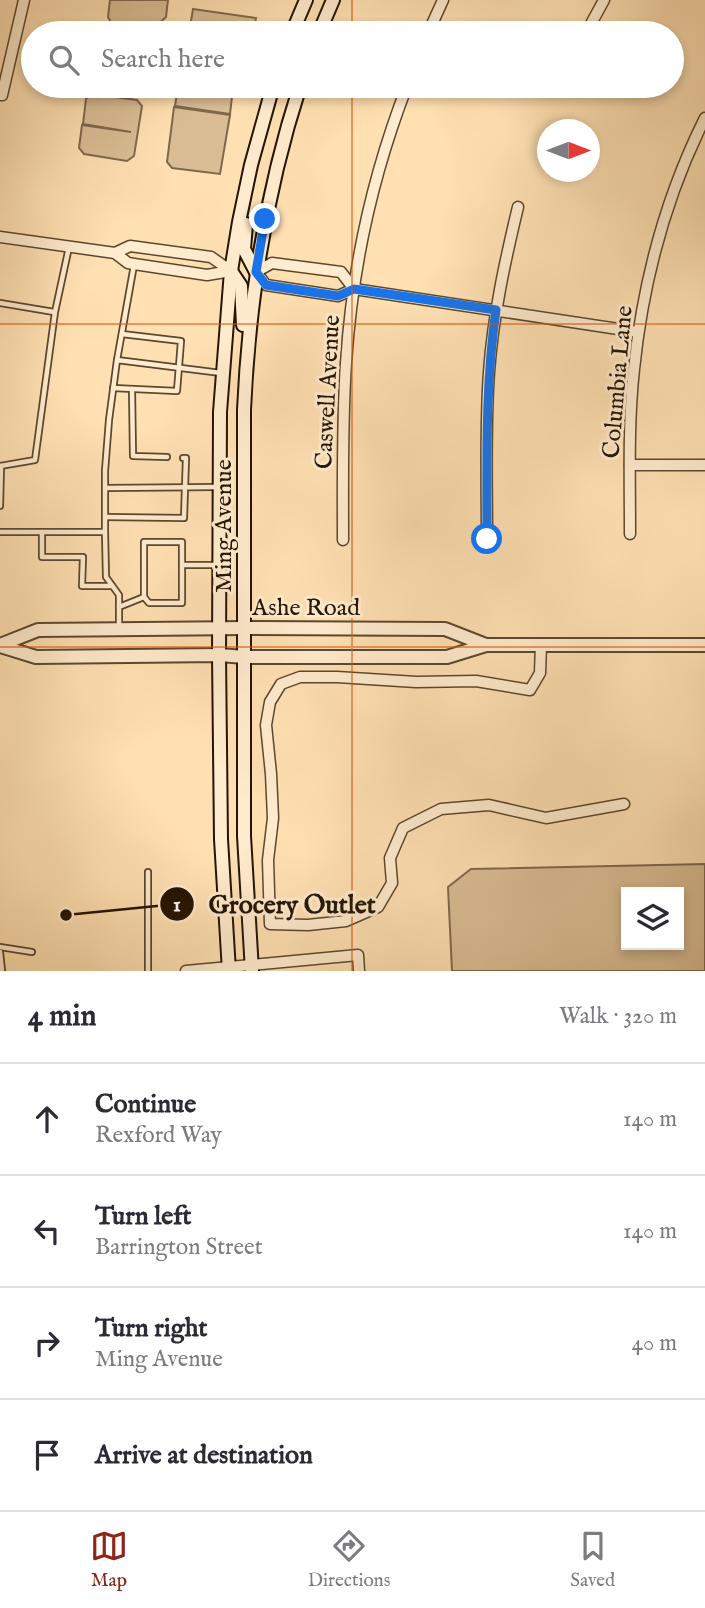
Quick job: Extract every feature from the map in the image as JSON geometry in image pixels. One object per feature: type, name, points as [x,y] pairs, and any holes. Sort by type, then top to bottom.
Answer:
[{"type":"main road","points":[[297,21],[306,0]]},
{"type":"main road","points":[[324,21],[332,0]]},
{"type":"main road","name":"Ming Avenue","points":[[229,969],[221,839],[219,629],[222,373],[231,271],[239,222],[269,98]]},
{"type":"main road","name":"Ming Avenue","points":[[252,968],[244,836],[243,751],[246,370],[256,272],[265,219],[296,98]]},
{"type":"main road","points":[[248,181],[244,249],[256,272]]},
{"type":"main road","points":[[231,271],[241,286],[246,370]]},
{"type":"main road","name":"Ashe Road","points":[[0,645],[38,630],[244,628],[445,629],[486,645]]},
{"type":"main road","name":"Ashe Road","points":[[0,645],[36,657],[447,657],[486,645],[705,645]]},
{"type":"street","points":[[0,95],[24,0]]},
{"type":"street","points":[[433,21],[443,0]]},
{"type":"street","points":[[593,21],[604,0]]},
{"type":"street","name":"Caswell Avenue","points":[[343,540],[343,413],[354,289],[374,189],[403,98]]},
{"type":"street","name":"Columbia Lane","points":[[630,534],[631,408],[638,332],[658,240],[685,163],[705,118]]},
{"type":"street","points":[[487,539],[489,371],[496,310],[518,207]]},
{"type":"street","points":[[0,237],[115,253],[128,263],[207,275],[231,271]]},
{"type":"street","points":[[115,253],[130,246],[211,257],[231,271]]},
{"type":"street","points":[[354,289],[341,272],[272,263],[256,272],[266,285],[338,296],[354,289],[638,332]]},
{"type":"street","points":[[630,465],[705,465]]},
{"type":"street","points":[[541,645],[540,673],[530,690],[476,681],[416,682],[337,677],[300,677],[281,684],[270,702],[266,725],[273,818],[268,860],[270,924],[307,925],[346,920],[378,907],[392,883],[390,858],[403,828],[441,810],[489,806],[547,818],[624,803]]},
{"type":"street","points":[[186,971],[252,968],[358,955],[359,971]]},
{"type":"lane","points":[[0,506],[0,466],[35,460],[55,312],[69,247]]},
{"type":"lane","points":[[119,630],[119,594],[106,577],[105,488],[113,388],[134,264]]},
{"type":"lane","points":[[0,303],[55,312]]},
{"type":"lane","points":[[113,388],[177,391],[181,341],[121,334]]},
{"type":"lane","points":[[117,360],[222,373]]},
{"type":"lane","points":[[132,389],[134,456],[167,457]]},
{"type":"lane","points":[[106,517],[184,518],[186,458],[183,458]]},
{"type":"lane","points":[[105,488],[220,487]]},
{"type":"lane","points":[[0,532],[106,532]]},
{"type":"lane","points":[[42,532],[41,556],[83,557],[82,586],[113,586]]},
{"type":"lane","points":[[144,542],[182,542],[182,562],[182,603],[149,603],[144,597],[144,542]]},
{"type":"lane","points":[[144,559],[152,559]]},
{"type":"lane","points":[[175,559],[220,565]]},
{"type":"lane","points":[[144,588],[152,588]]},
{"type":"lane","points":[[176,588],[182,588]]},
{"type":"lane","points":[[119,607],[144,597]]},
{"type":"lane","points":[[148,872],[148,971]]},
{"type":"lane","points":[[2,971],[0,950],[32,952]]},
{"type":"shaded area","points":[[110,0],[168,0],[166,17],[162,21],[110,21],[108,17]]},
{"type":"shaded area","points":[[193,9],[256,18],[255,21],[191,21]]},
{"type":"shaded area","points":[[176,98],[232,98],[230,114],[175,106]]},
{"type":"shaded area","points":[[86,99],[137,100],[142,106],[134,156],[127,161],[84,154],[79,148],[82,125],[131,132],[83,124]]},
{"type":"shaded area","points":[[174,107],[230,115],[220,174],[172,168],[167,162]]},
{"type":"shaded area","points":[[705,864],[705,971],[452,971],[448,887],[471,869]]},
{"type":"place","name":"Grocery Outlet","points":[[66,915]]},
{"type":"route","points":[[265,219],[256,272],[266,285],[338,296],[354,289],[496,310],[487,417],[487,539]]}]
